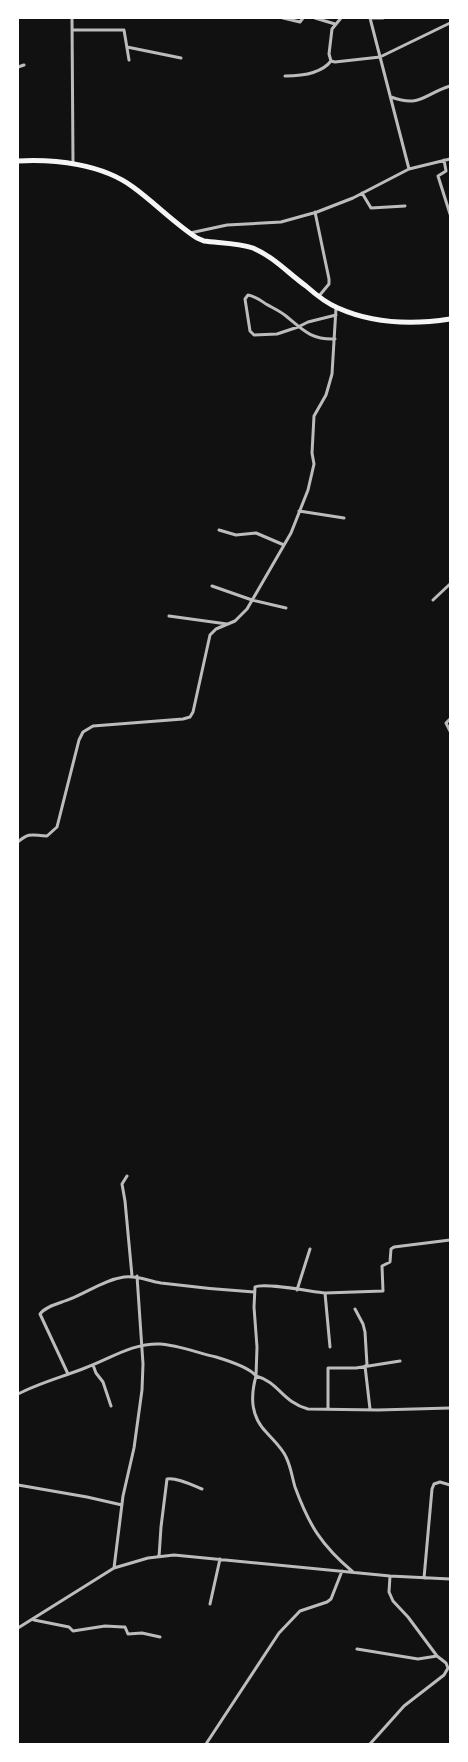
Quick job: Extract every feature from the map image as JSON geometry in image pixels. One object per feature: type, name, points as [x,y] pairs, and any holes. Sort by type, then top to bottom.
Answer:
[{"type":"highway","points":[[18,161],[73,163],[117,178],[131,185],[190,233],[204,241],[250,247],[262,252],[336,307],[372,319],[394,323],[450,319]]},
{"type":"street","points":[[72,18],[73,163]]},
{"type":"street","points":[[283,18],[301,22],[303,18]]},
{"type":"street","points":[[315,18],[335,24]]},
{"type":"street","points":[[332,61],[329,54],[332,29],[341,18]]},
{"type":"street","points":[[383,18],[370,18],[409,169]]},
{"type":"street","points":[[332,61],[380,56],[450,23]]},
{"type":"street","points":[[72,30],[122,30],[126,33],[129,60]]},
{"type":"street","points":[[127,47],[181,58]]},
{"type":"street","points":[[285,76],[301,75],[324,69],[332,61]]},
{"type":"street","points":[[18,66],[24,65]]},
{"type":"street","points":[[390,96],[408,102],[426,98],[450,86]]},
{"type":"street","points":[[190,233],[227,225],[282,222],[315,212],[362,193],[409,169],[450,159]]},
{"type":"street","points":[[444,160],[446,171],[438,176],[450,214]]},
{"type":"street","points":[[362,193],[371,208],[405,206]]},
{"type":"street","points":[[315,212],[329,279],[329,284],[319,296]]},
{"type":"street","points":[[334,339],[319,339],[298,327],[282,313],[250,295],[246,297],[245,302],[250,331],[253,335],[276,334],[298,327],[308,322],[336,315]]},
{"type":"street","points":[[18,842],[30,834],[47,836],[57,827],[79,740],[87,728],[183,719],[190,717],[193,712],[208,639],[213,632],[235,621],[252,600],[291,533],[312,478],[314,464],[312,453],[314,416],[330,387],[336,307]]},
{"type":"street","points":[[299,511],[344,518]]},
{"type":"street","points":[[219,530],[236,535],[256,533],[284,545]]},
{"type":"street","points":[[433,600],[450,584]]},
{"type":"street","points":[[212,586],[252,600],[286,608]]},
{"type":"street","points":[[169,616],[228,624]]},
{"type":"street","points":[[450,718],[446,723],[450,731]]},
{"type":"street","points":[[114,1568],[122,1505],[134,1448],[142,1390],[141,1346],[122,1184],[127,1176]]},
{"type":"street","points":[[353,1572],[333,1555],[319,1538],[305,1512],[286,1456],[258,1422],[252,1402],[252,1389],[256,1376],[257,1347],[255,1287],[258,1285],[325,1293],[384,1291],[382,1266],[390,1262],[391,1248],[450,1240]]},
{"type":"street","points":[[297,1290],[310,1249]]},
{"type":"street","points":[[68,1374],[40,1314],[45,1309],[85,1293],[108,1281],[134,1276],[164,1284],[254,1292]]},
{"type":"street","points":[[325,1293],[330,1347]]},
{"type":"street","points":[[355,1309],[365,1332],[370,1409]]},
{"type":"street","points":[[18,1394],[93,1365],[128,1348],[159,1344],[170,1345],[224,1360],[248,1369],[256,1376],[272,1383],[286,1398],[298,1406],[328,1409],[450,1408]]},
{"type":"street","points":[[328,1409],[328,1368],[356,1368],[400,1361]]},
{"type":"street","points":[[93,1365],[103,1382],[111,1406]]},
{"type":"street","points":[[159,1557],[167,1479],[171,1478],[202,1488]]},
{"type":"street","points":[[424,1578],[432,1489],[434,1484],[440,1482],[450,1485]]},
{"type":"street","points":[[18,1485],[122,1505]]},
{"type":"street","points":[[18,1628],[114,1568],[136,1560],[174,1555],[390,1576],[450,1579]]},
{"type":"street","points":[[210,1604],[220,1559]]},
{"type":"street","points":[[206,1744],[279,1632],[300,1611],[331,1599],[342,1570]]},
{"type":"street","points":[[370,1744],[404,1706],[448,1670],[448,1666],[437,1656],[408,1617],[393,1601],[389,1592],[390,1576]]},
{"type":"street","points":[[33,1620],[69,1626],[73,1630],[123,1627],[126,1628],[128,1634],[142,1633],[160,1636]]},
{"type":"street","points":[[357,1649],[418,1659],[437,1656]]}]
